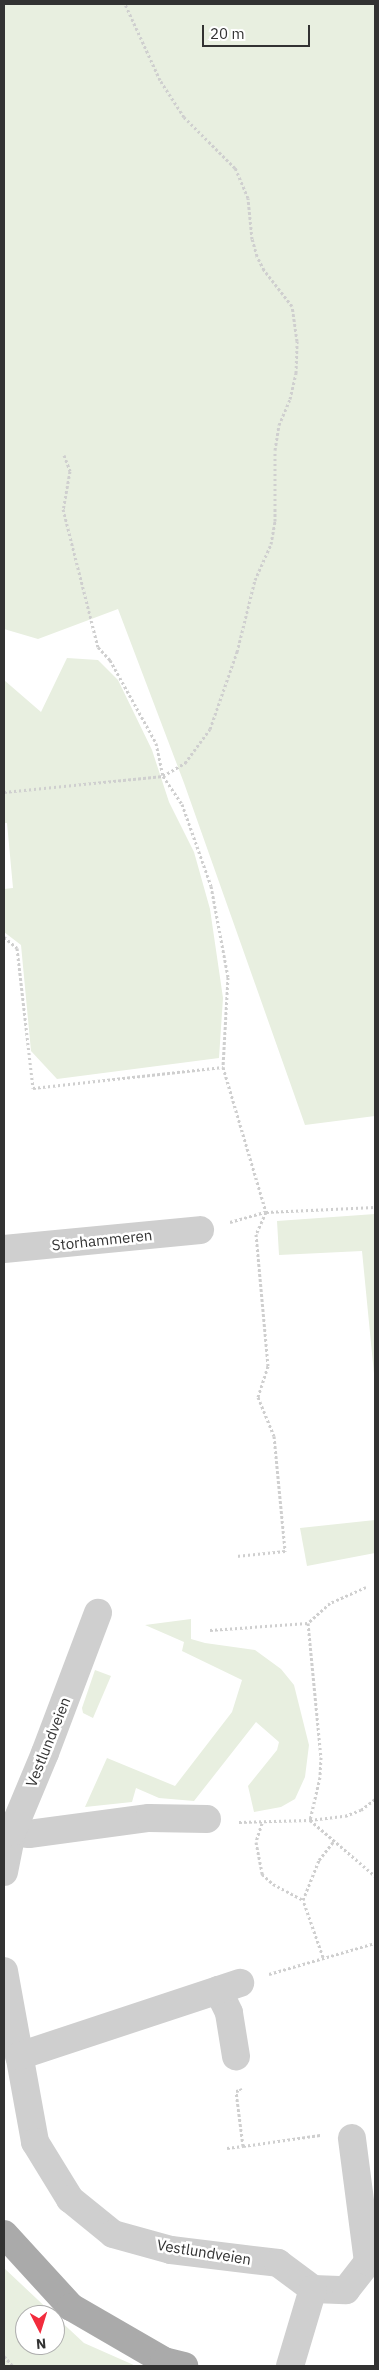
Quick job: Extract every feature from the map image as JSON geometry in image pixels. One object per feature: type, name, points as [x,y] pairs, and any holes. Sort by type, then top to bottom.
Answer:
[{"type":"main road","points":[[4,2234],[71,2307],[164,2361],[184,2366]]},
{"type":"street","name":"Storhammeren","points":[[4,1249],[200,1230]]},
{"type":"street","name":"Vestlundveien","points":[[4,1872],[12,1832],[45,1753],[98,1613]]},
{"type":"street","points":[[12,1832],[28,1834],[149,1818],[207,1819]]},
{"type":"street","name":"Vestlundveien","points":[[4,1971],[35,2142],[70,2199],[113,2234],[171,2250],[278,2263],[313,2289]]},
{"type":"street","points":[[19,2056],[229,1987],[229,2013],[236,2056]]},
{"type":"street","points":[[290,2366],[313,2289],[346,2290],[368,2262],[341,2136]]},
{"type":"path","points":[[4,792],[163,776],[185,763],[210,729],[237,652],[254,580],[270,544],[275,521],[274,450],[279,425],[290,399],[296,373],[297,341],[292,306],[264,270],[257,256],[252,239],[248,198],[235,168],[184,117],[160,80],[125,4]]},
{"type":"path","points":[[64,455],[70,471],[63,509],[98,647],[110,660],[156,743],[163,776],[182,804],[211,886],[228,977],[223,1067],[266,1212],[256,1234],[268,1366],[258,1397],[274,1436],[285,1551],[236,1556]]},
{"type":"path","points":[[4,937],[17,948],[33,1088],[223,1067]]},
{"type":"path","points":[[200,1230],[266,1212],[375,1207]]},
{"type":"path","points":[[210,1630],[308,1623],[330,1603],[366,1587]]},
{"type":"path","points":[[308,1623],[321,1758],[320,1777],[310,1820]]},
{"type":"path","points":[[207,1819],[262,1823],[345,1816],[361,1810],[375,1799]]},
{"type":"path","points":[[310,1820],[375,1876]]},
{"type":"path","points":[[262,1823],[256,1842],[262,1874],[273,1884],[303,1900]]},
{"type":"path","points":[[323,1957],[303,1900],[319,1860],[334,1841]]},
{"type":"path","points":[[229,1987],[323,1957],[375,1943]]},
{"type":"path","points":[[236,2056],[241,2090],[236,2091],[243,2146]]},
{"type":"path","points":[[227,2148],[341,2136]]},
{"type":"path","points":[[4,2356],[13,2366]]},
{"type":"green space","points":[[4,4],[375,4],[375,1116],[305,1125],[184,783],[118,609],[38,639],[4,629]]},
{"type":"green space","points":[[67,658],[98,660],[118,680],[152,750],[169,802],[194,852],[210,909],[223,998],[219,1058],[57,1079],[31,1051],[21,945],[4,932],[4,889],[13,888],[7,823],[4,823],[4,680],[41,712]]},
{"type":"green space","points":[[375,1214],[375,1384],[362,1251],[279,1255],[277,1221]]},
{"type":"green space","points":[[375,1520],[375,1553],[307,1566],[300,1528]]},
{"type":"green space","points":[[191,1619],[191,1639],[205,1643],[255,1650],[281,1669],[294,1685],[309,1745],[305,1777],[295,1799],[281,1807],[254,1812],[248,1786],[277,1750],[279,1742],[256,1722],[194,1801],[159,1798],[136,1788],[132,1802],[85,1807],[107,1758],[175,1786],[232,1712],[242,1680],[182,1651],[184,1642],[145,1625]]},
{"type":"green space","points":[[95,1670],[111,1676],[93,1718],[83,1713],[82,1708]]},
{"type":"green space","points":[[4,2268],[43,2305],[15,2305],[15,2355],[65,2355],[65,2325],[84,2343],[136,2366],[4,2366]]}]
